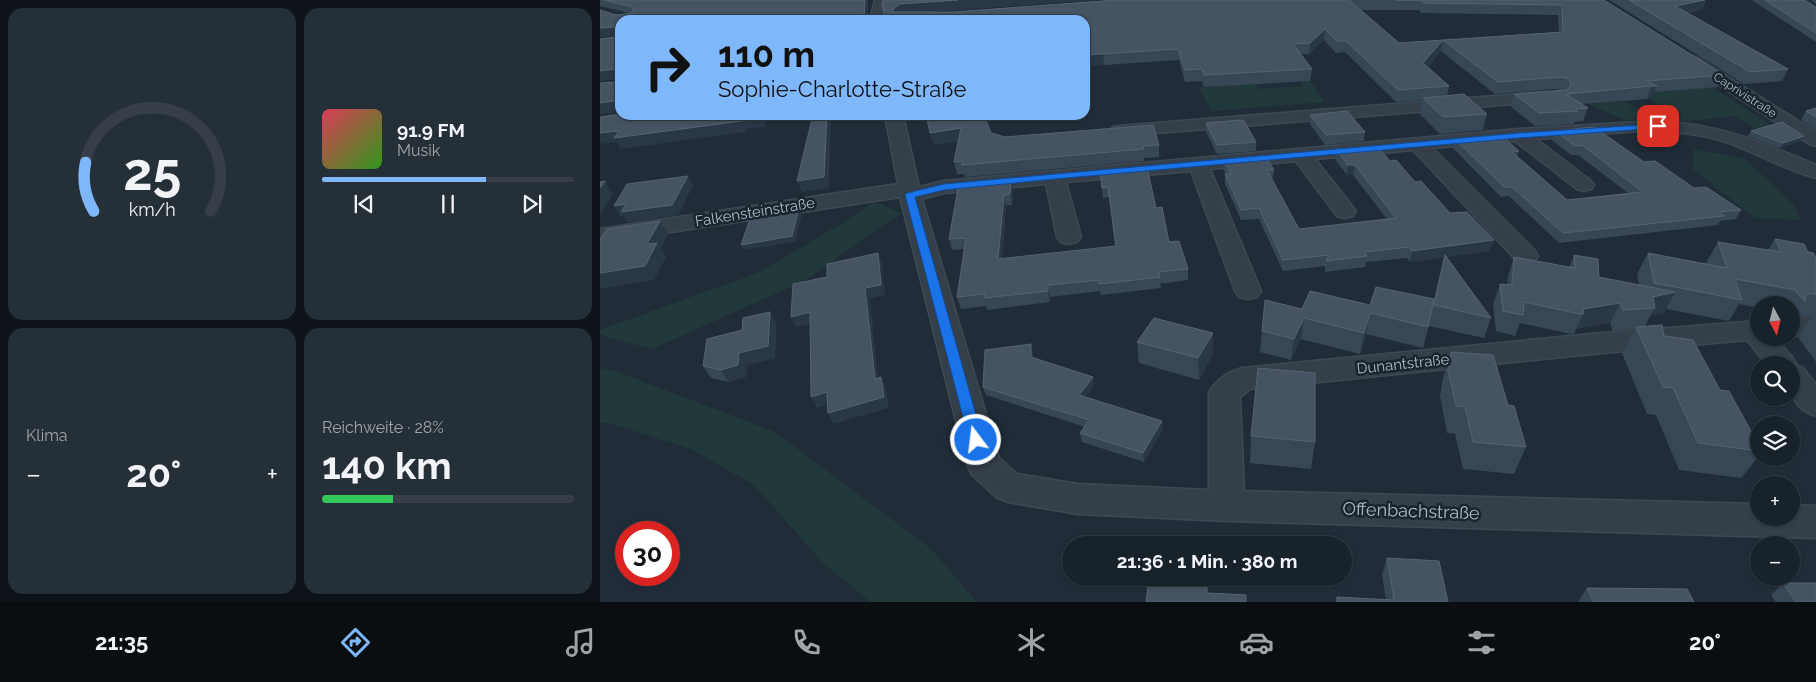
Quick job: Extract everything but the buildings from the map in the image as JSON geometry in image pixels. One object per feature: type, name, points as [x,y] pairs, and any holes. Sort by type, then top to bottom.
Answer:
[{"type":"street","points":[[877,15],[881,0]]},
{"type":"street","name":"Caprivistraße","points":[[1680,53],[1816,140]]},
{"type":"street","points":[[1105,133],[1557,96]]},
{"type":"street","points":[[895,120],[910,192]]},
{"type":"street","name":"Falkensteinstraße","points":[[600,236],[944,187],[1626,127],[1690,128],[1723,135],[1750,144],[1816,172]]},
{"type":"street","points":[[1519,135],[1584,185]]},
{"type":"street","points":[[1417,144],[1526,256]]},
{"type":"street","points":[[1301,155],[1345,211]]},
{"type":"street","points":[[1198,164],[1248,291]]},
{"type":"street","points":[[1055,176],[1069,237]]},
{"type":"street","name":"Offenbachstraße","points":[[910,192],[984,465],[1008,487],[1078,499],[1227,506],[1816,522]]},
{"type":"street","points":[[1800,326],[1816,325]]},
{"type":"street","name":"Dunantstraße","points":[[1227,506],[1224,393],[1242,379],[1592,344],[1750,334]]},
{"type":"street","points":[[1768,346],[1776,356]]},
{"type":"street","points":[[1800,385],[1816,404]]},
{"type":"green space","points":[[1301,81],[1310,81],[1325,102],[1211,111],[1199,87],[1256,84],[1259,89],[1303,86]]},
{"type":"green space","points":[[1712,87],[1780,131],[1763,132],[1734,116],[1676,122],[1625,120],[1588,104],[1623,101],[1644,113],[1668,111],[1647,98],[1655,89],[1660,91]]},
{"type":"green space","points":[[1694,149],[1745,159],[1793,204],[1801,220],[1755,218],[1693,169]]},
{"type":"green space","points":[[874,201],[901,213],[804,281],[652,349],[600,335],[600,330],[760,272],[851,218]]},
{"type":"green space","points":[[600,368],[618,372],[775,432],[930,548],[977,602],[871,602],[825,565],[754,485],[693,450],[616,425],[600,422]]},
{"type":"route","points":[[976,440],[910,195],[944,187],[1055,176],[1519,135],[1658,126]]}]
